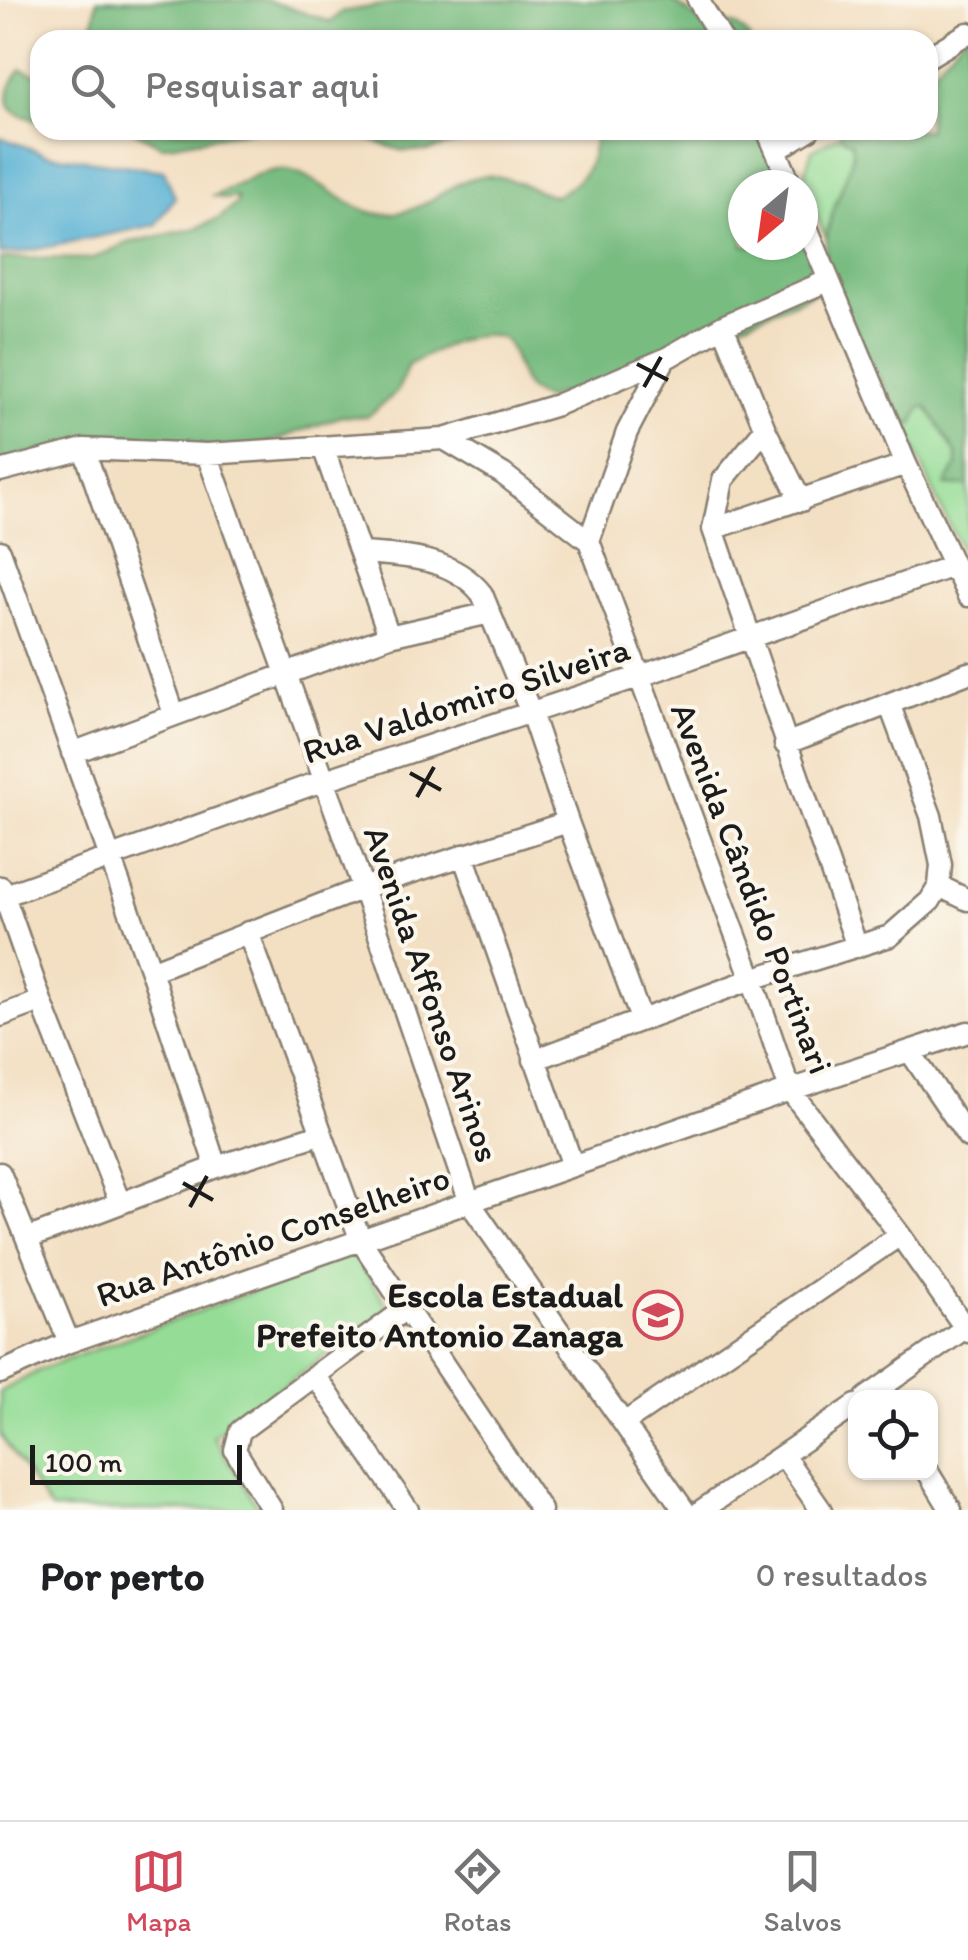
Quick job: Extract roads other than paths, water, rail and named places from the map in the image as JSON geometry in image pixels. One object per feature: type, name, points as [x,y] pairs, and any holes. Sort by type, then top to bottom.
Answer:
[{"type":"street","points":[[708,3],[718,30]]},
{"type":"street","points":[[938,51],[968,33]]},
{"type":"street","points":[[772,140],[784,170]]},
{"type":"street","points":[[777,150],[793,140]]},
{"type":"street","points":[[818,257],[906,464],[968,596]]},
{"type":"street","points":[[0,471],[84,450],[206,454],[444,439],[557,405],[664,360],[723,326],[827,281]]},
{"type":"street","points":[[723,326],[765,429],[801,501]]},
{"type":"street","points":[[444,439],[503,474],[589,540],[627,432],[664,360]]},
{"type":"street","points":[[765,429],[723,480],[713,530],[856,947]]},
{"type":"street","points":[[323,448],[390,636]]},
{"type":"street","points":[[84,450],[174,714]]},
{"type":"street","name":"Avenida Affonso Arinos","points":[[206,454],[470,1203],[684,1510]]},
{"type":"street","points":[[713,530],[906,464]]},
{"type":"street","name":"Avenida Cândido Portinari","points":[[589,540],[790,1090],[967,1329]]},
{"type":"street","points":[[0,551],[151,971],[216,1167]]},
{"type":"street","points":[[361,553],[410,556],[453,569],[470,578],[482,594],[531,713],[641,1019]]},
{"type":"street","name":"Rua Valdomiro Silveira","points":[[1,893],[953,566]]},
{"type":"street","points":[[72,754],[390,636],[490,613]]},
{"type":"street","points":[[785,744],[968,673]]},
{"type":"street","points":[[534,1060],[752,979],[890,936],[930,902],[939,886],[940,866],[931,816],[890,706]]},
{"type":"street","points":[[151,971],[362,888],[568,822]]},
{"type":"street","points":[[464,856],[573,1166]]},
{"type":"street","points":[[939,886],[968,900]]},
{"type":"street","points":[[1,893],[120,1203]]},
{"type":"street","points":[[248,932],[361,1241],[541,1510]]},
{"type":"street","points":[[0,1016],[40,1001]]},
{"type":"street","name":"Rua Antônio Conselheiro","points":[[0,1373],[69,1342],[790,1090],[968,1032]]},
{"type":"street","points":[[911,1052],[968,1137]]},
{"type":"street","points":[[28,1238],[216,1167],[320,1134]]},
{"type":"street","points":[[0,1173],[69,1342]]},
{"type":"street","points":[[624,1424],[900,1235]]},
{"type":"street","points":[[272,1510],[234,1450],[240,1431],[404,1310]]},
{"type":"street","points":[[881,1390],[967,1329]]},
{"type":"street","points":[[315,1375],[408,1510]]},
{"type":"street","points":[[702,1510],[848,1411]]},
{"type":"street","points":[[783,1456],[821,1510]]},
{"type":"street","points":[[933,1480],[951,1510]]},
{"type":"water","points":[[0,137],[45,154],[164,171],[175,197],[156,225],[18,253],[0,253]]},
{"type":"place","name":"Escola Estadual Prefeito Antonio Zanaga","points":[[658,1315]]}]
